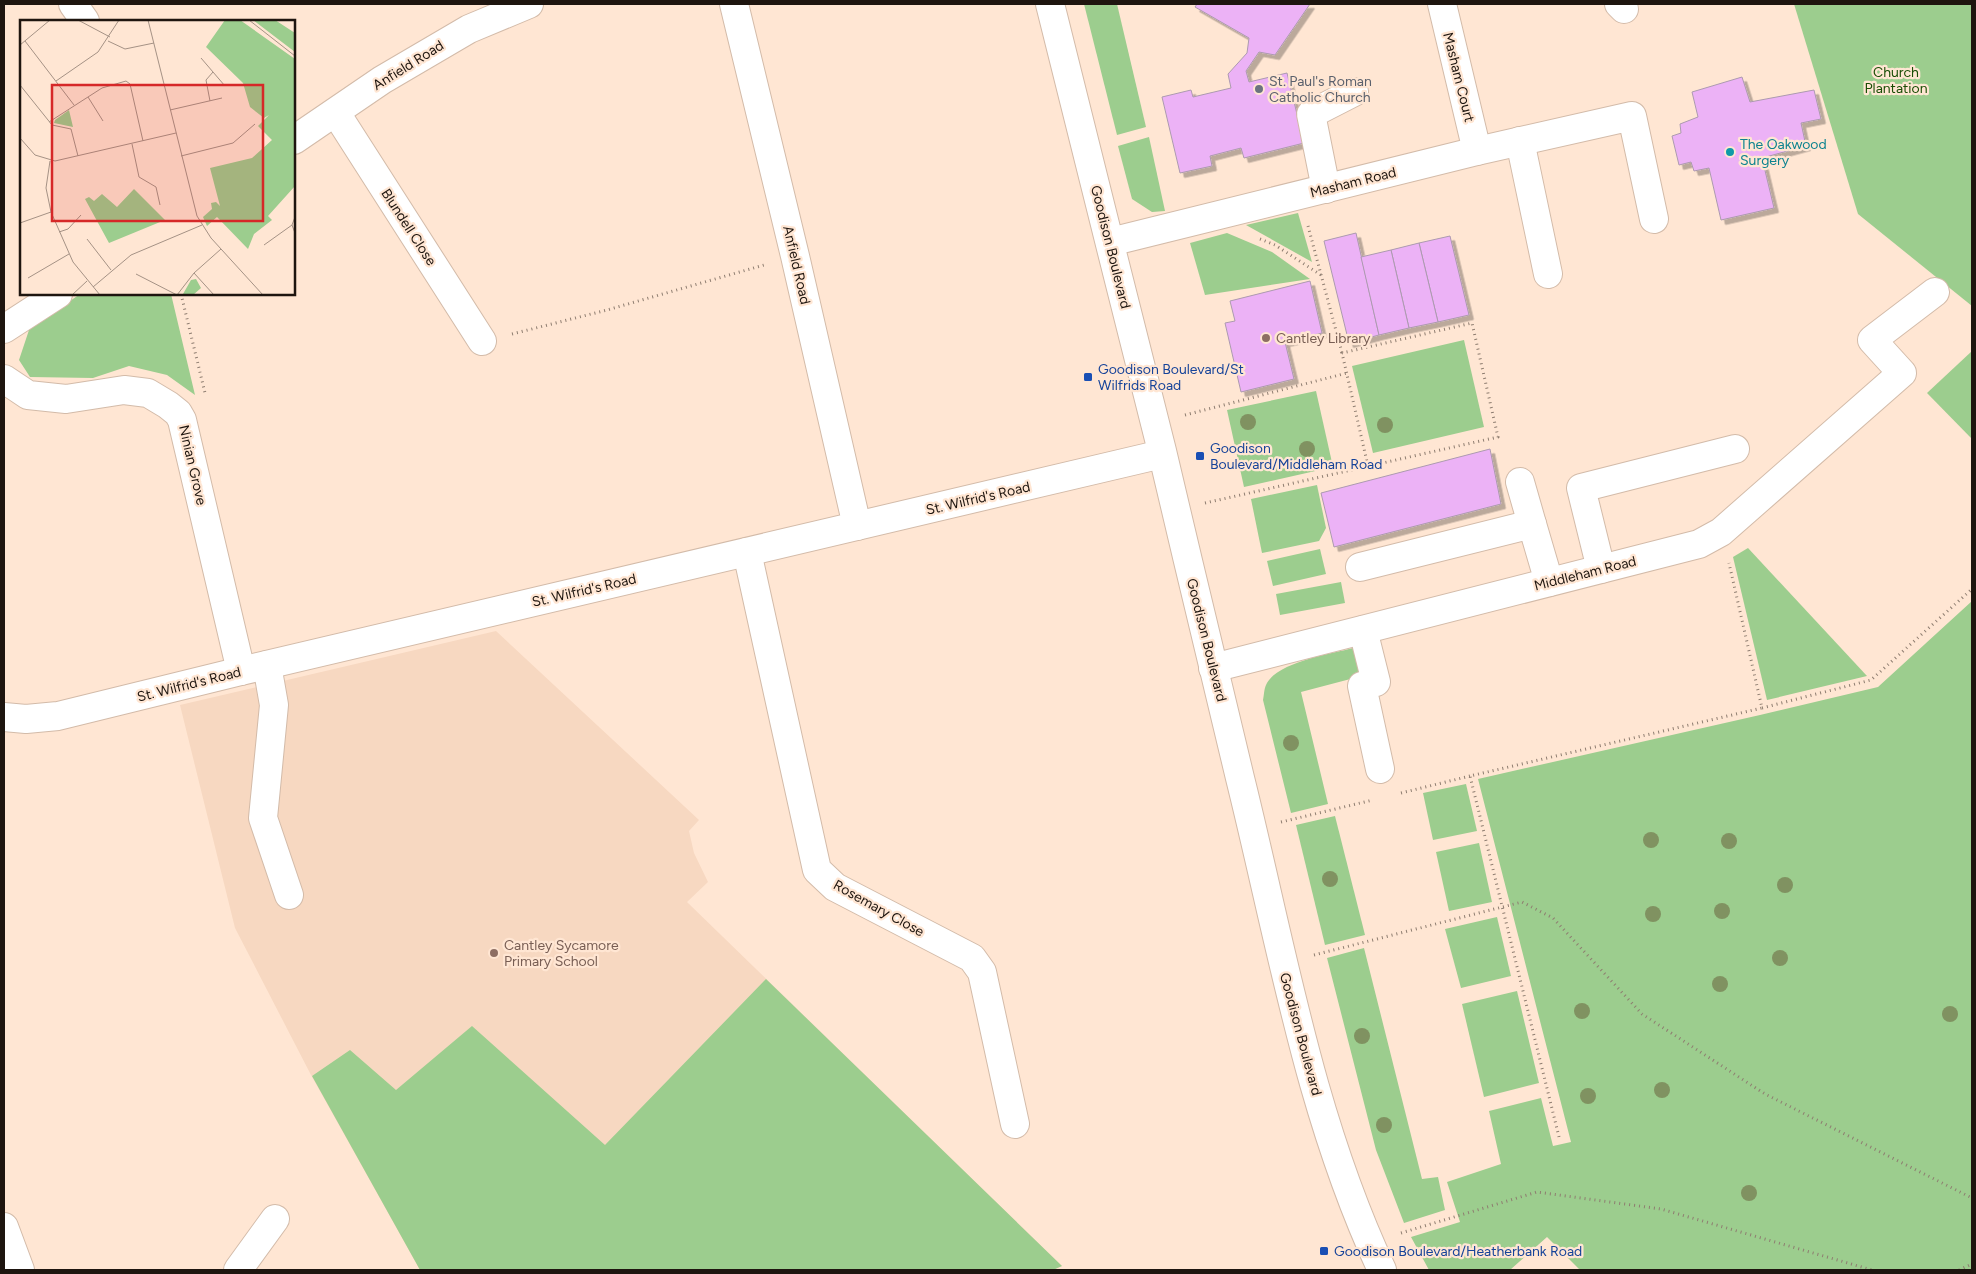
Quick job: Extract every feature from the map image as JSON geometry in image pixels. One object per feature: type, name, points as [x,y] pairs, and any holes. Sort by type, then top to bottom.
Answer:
[{"type":"street","points":[[73,4],[84,20]]},
{"type":"street","name":"Anfield Road","points":[[295,139],[382,80],[469,28],[529,4]]},
{"type":"street","name":"Anfield Road","points":[[734,4],[795,256],[857,526]]},
{"type":"street","name":"Goodison Boulevard","points":[[1050,4],[1253,829],[1282,963],[1324,1121],[1362,1228],[1382,1270]]},
{"type":"street","name":"Masham Court","points":[[1442,4],[1477,151]]},
{"type":"street","points":[[1313,192],[1311,114],[1354,92]]},
{"type":"street","name":"Blundell Close","points":[[336,113],[482,341]]},
{"type":"street","name":"Masham Road","points":[[1110,242],[1477,151],[1632,116],[1654,219]]},
{"type":"street","points":[[1520,142],[1548,274]]},
{"type":"street","name":"Middleham Road","points":[[1213,668],[1699,544],[1721,532],[1902,373],[1872,340],[1935,292]]},
{"type":"street","points":[[4,329],[56,295]]},
{"type":"street","name":"Ninian Grove","points":[[4,379],[28,395],[66,399],[124,390],[148,393],[178,413],[182,420],[254,668],[274,705],[263,818],[289,895]]},
{"type":"street","points":[[1601,569],[1582,488],[1735,449]]},
{"type":"street","name":"St. Wilfrid's Road","points":[[4,717],[26,719],[58,716],[1162,454]]},
{"type":"street","points":[[1520,482],[1549,582]]},
{"type":"street","points":[[1360,567],[1532,524]]},
{"type":"street","name":"Rosemary Close","points":[[747,552],[817,870],[835,887],[972,958],[982,972],[1015,1124]]},
{"type":"street","points":[[1363,630],[1376,682],[1362,686],[1380,769]]},
{"type":"street","points":[[238,1270],[275,1219]]},
{"type":"street","points":[[4,1228],[20,1270]]},
{"type":"path","points":[[1313,192],[1321,276],[1347,373],[1368,466]]},
{"type":"path","points":[[1256,237],[1274,245],[1321,276]]},
{"type":"path","points":[[482,341],[607,310],[795,256]]},
{"type":"path","points":[[178,413],[208,408],[181,295]]},
{"type":"path","points":[[1175,510],[1498,437],[1472,323],[1342,353]]},
{"type":"path","points":[[1154,422],[1347,373]]},
{"type":"path","points":[[1721,532],[1762,708]]},
{"type":"path","points":[[1395,794],[1762,708],[1871,680],[1972,589]]},
{"type":"path","points":[[1470,776],[1559,1137]]},
{"type":"path","points":[[1253,829],[1376,799]]},
{"type":"path","points":[[1282,963],[1522,902],[1554,918],[1642,1014],[1765,1094],[1972,1198]]},
{"type":"path","points":[[1369,1243],[1537,1192],[1662,1209],[1872,1270]]},
{"type":"path","points":[[1958,1270],[1972,1264]]},
{"type":"shaded area","name":"Cantley Sycamore Primary School","points":[[496,631],[699,820],[689,831],[694,853],[708,882],[687,902],[1062,1266],[1053,1270],[420,1270],[311,1075],[235,928],[180,705]]},
{"type":"green space","points":[[1084,4],[1117,4],[1146,127],[1117,135]]},
{"type":"green space","name":"Church Plantation","points":[[1794,4],[1972,4],[1972,306],[1858,214]]},
{"type":"green space","points":[[1149,137],[1165,211],[1152,212],[1132,199],[1118,146]]},
{"type":"green space","points":[[1298,213],[1312,262],[1246,225]]},
{"type":"green space","points":[[1227,233],[1272,252],[1310,279],[1205,295],[1190,243]]},
{"type":"green space","points":[[79,295],[171,295],[195,395],[167,375],[129,366],[93,378],[30,377],[19,360],[29,330]]},
{"type":"green space","points":[[1464,340],[1484,427],[1373,453],[1352,366]]},
{"type":"green space","points":[[1972,351],[1972,439],[1927,393]]},
{"type":"green space","points":[[1316,391],[1333,467],[1244,487],[1227,410]]},
{"type":"green space","points":[[1317,485],[1326,528],[1319,541],[1262,553],[1251,499]]},
{"type":"green space","points":[[1748,548],[1867,676],[1767,700],[1733,557]]},
{"type":"green space","points":[[1320,549],[1326,574],[1273,586],[1267,561]]},
{"type":"green space","points":[[1341,582],[1345,603],[1280,615],[1276,594]]},
{"type":"green space","points":[[1972,601],[1972,1270],[1580,1270],[1547,1237],[1510,1270],[1429,1270],[1411,1237],[1460,1222],[1447,1182],[1501,1164],[1489,1111],[1541,1098],[1553,1146],[1571,1142],[1478,779],[1878,687]]},
{"type":"green space","points":[[1353,648],[1361,664],[1358,677],[1301,692],[1328,804],[1291,813],[1263,700],[1265,687],[1272,677],[1292,665],[1318,656]]},
{"type":"green space","points":[[1466,784],[1477,831],[1433,840],[1423,793]]},
{"type":"green space","points":[[1335,816],[1365,935],[1325,945],[1296,825]]},
{"type":"green space","points":[[1479,843],[1492,902],[1449,911],[1436,852]]},
{"type":"green space","points":[[1497,917],[1511,976],[1461,988],[1445,929]]},
{"type":"green space","points":[[1364,948],[1422,1179],[1438,1177],[1445,1210],[1404,1223],[1376,1150],[1327,958]]},
{"type":"green space","points":[[766,979],[1062,1266],[1053,1270],[420,1270],[312,1076],[350,1050],[396,1090],[472,1026],[605,1145]]},
{"type":"green space","points":[[1517,991],[1539,1083],[1484,1097],[1462,1004]]},
{"type":"building","name":"St. Paul's Roman Catholic Church","points":[[1197,4],[1310,4],[1275,55],[1259,52],[1246,71],[1249,82],[1287,73],[1304,143],[1244,158],[1241,148],[1210,156],[1212,166],[1180,173],[1162,97],[1191,90],[1193,97],[1231,88],[1228,74],[1247,53],[1249,38],[1195,7]]},
{"type":"building","name":"The Oakwood Surgery","points":[[1742,77],[1750,102],[1814,90],[1821,119],[1801,123],[1806,146],[1762,158],[1774,208],[1721,220],[1709,168],[1694,171],[1691,162],[1679,165],[1672,136],[1681,133],[1680,124],[1698,117],[1692,92]]},
{"type":"building","points":[[1356,233],[1379,335],[1349,343],[1324,241]]},
{"type":"building","points":[[1450,236],[1469,315],[1438,322],[1419,243]]},
{"type":"building","points":[[1419,243],[1438,322],[1409,328],[1391,250]]},
{"type":"building","points":[[1391,250],[1409,328],[1379,335],[1361,257]]},
{"type":"building","name":"Cantley Library","points":[[1310,281],[1322,333],[1285,342],[1294,379],[1241,392],[1225,323],[1235,321],[1230,301]]},
{"type":"building","points":[[1490,449],[1501,504],[1334,547],[1321,493]]},
{"type":"place","name":"St. Paul's Roman Catholic Church","points":[[1259,89]]},
{"type":"place","name":"The Oakwood Surgery","points":[[1730,152]]},
{"type":"place","name":"Cantley Library","points":[[1266,338]]},
{"type":"place","name":"Goodison Boulevard/St Wilfrids Road","points":[[1088,377]]},
{"type":"place","name":"Goodison Boulevard/Middleham Road","points":[[1200,456]]},
{"type":"place","name":"Cantley Sycamore Primary School","points":[[494,953]]},
{"type":"place","name":"Goodison Boulevard/Heatherbank Road","points":[[1324,1251]]}]
